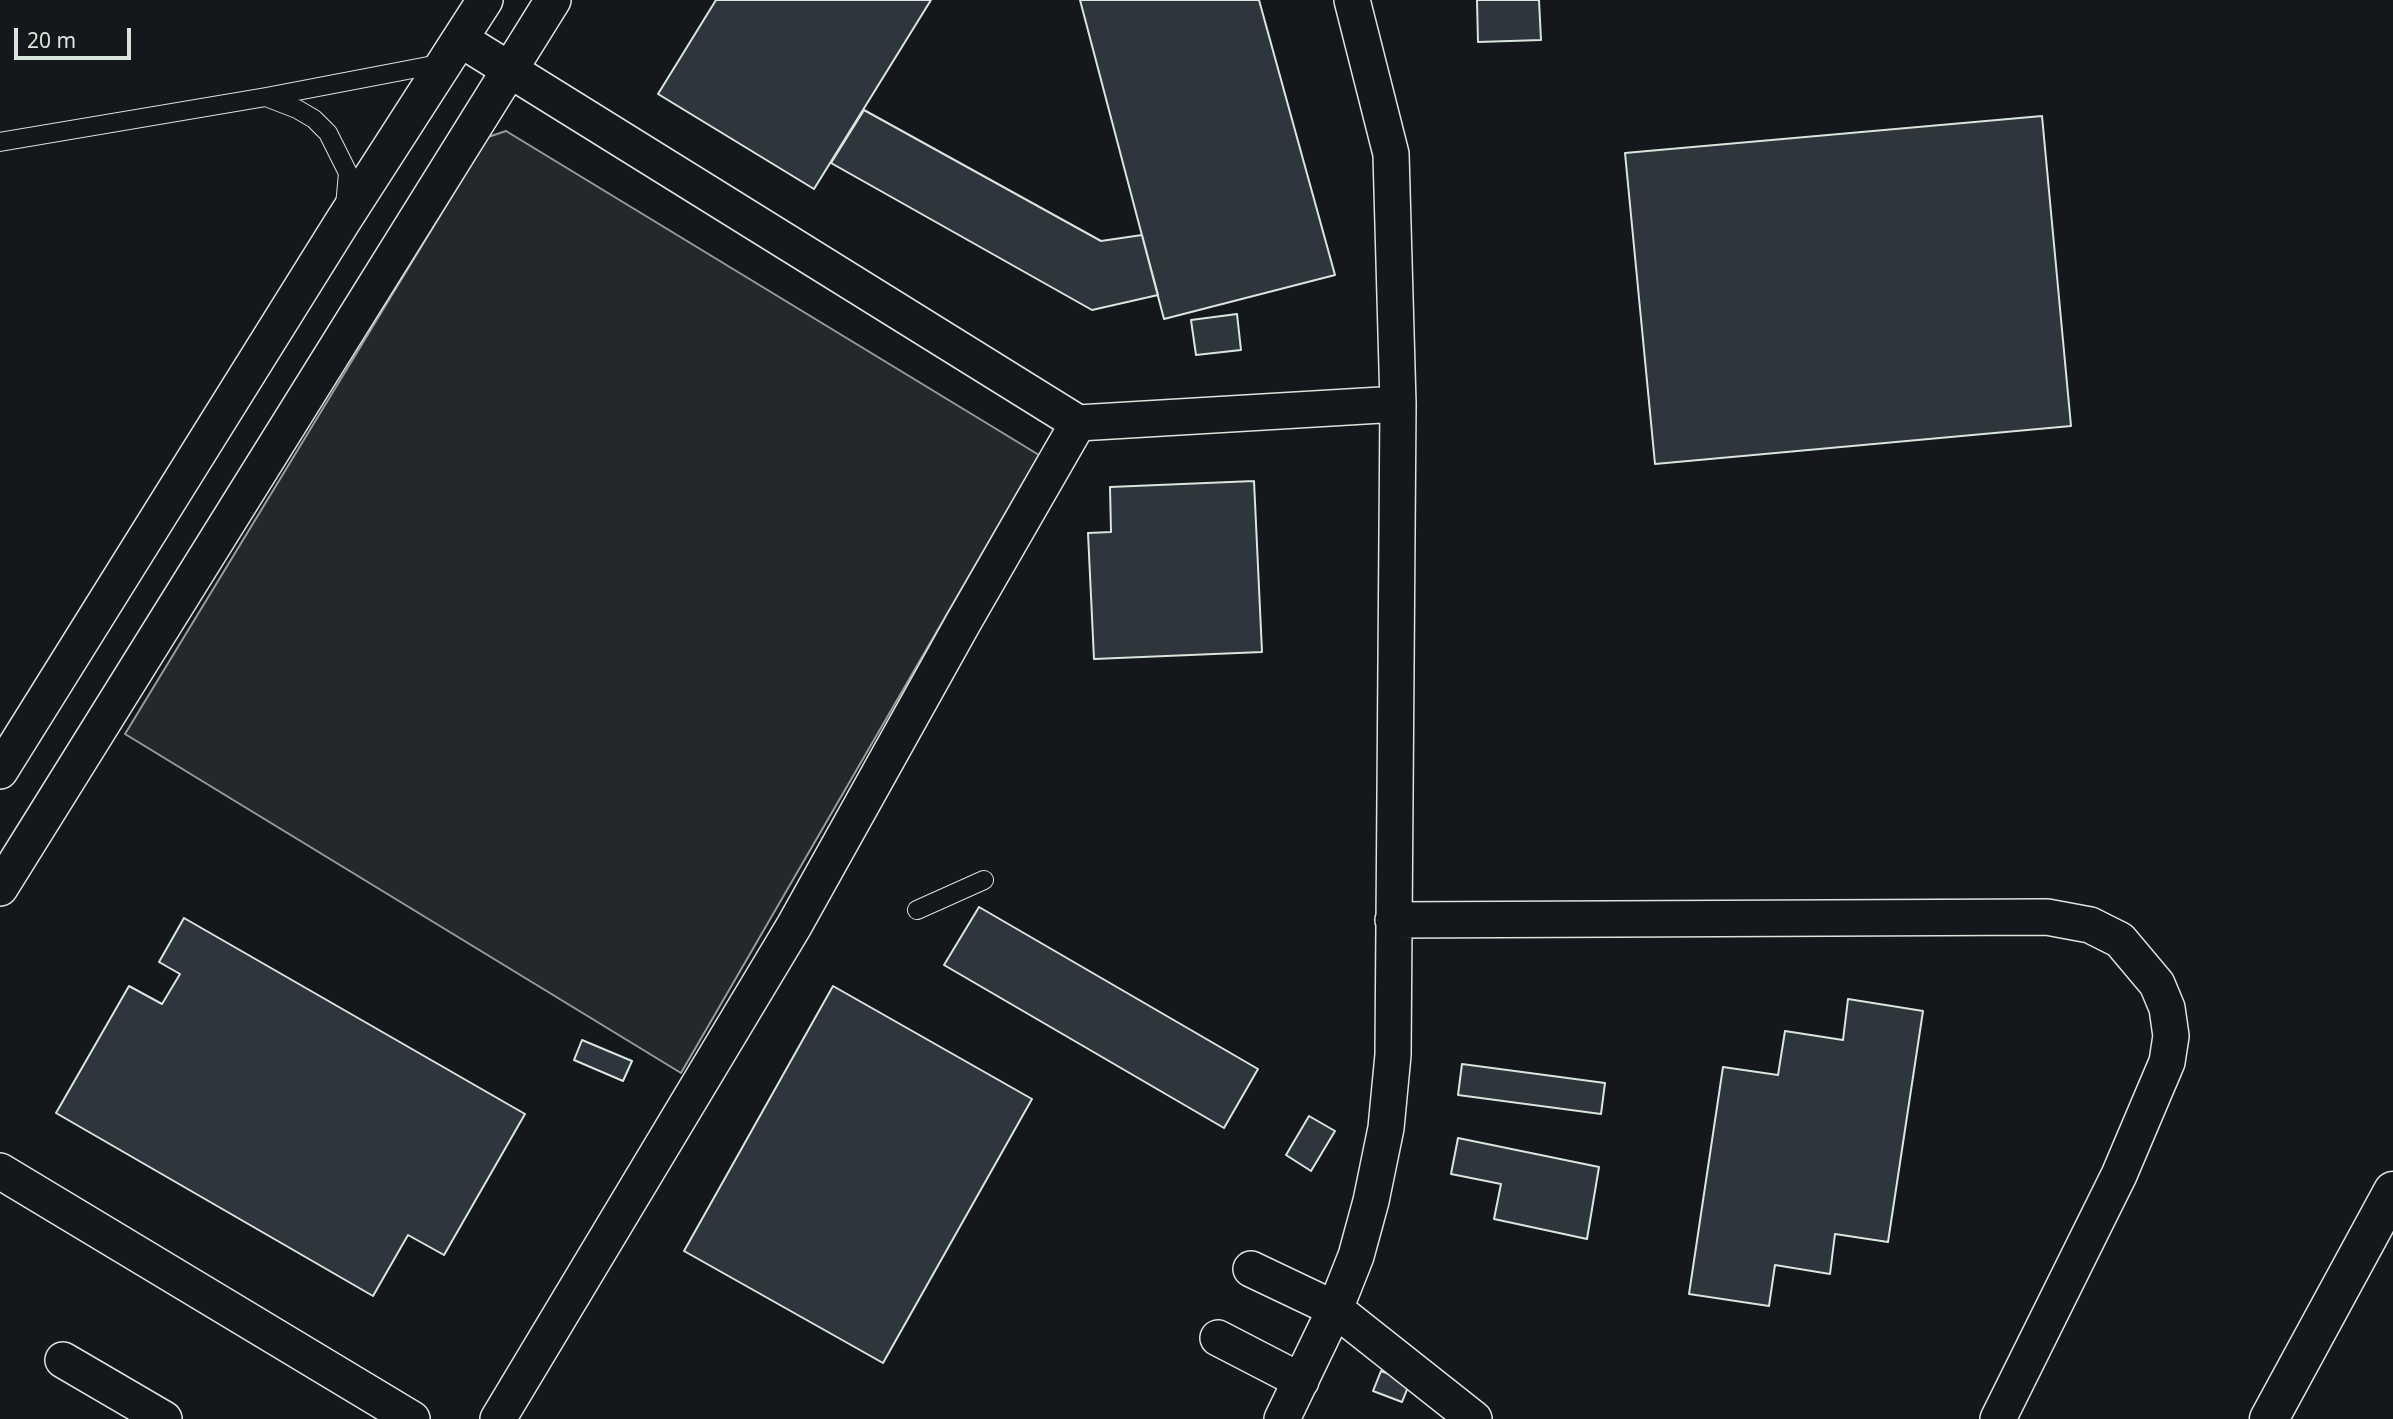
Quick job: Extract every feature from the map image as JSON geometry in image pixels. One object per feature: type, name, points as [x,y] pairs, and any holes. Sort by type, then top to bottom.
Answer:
[{"type":"highway","points":[[2269,1419],[2393,1191]]},
{"type":"street","points":[[0,771],[343,221],[485,0]]},
{"type":"street","points":[[0,888],[553,0]]},
{"type":"street","points":[[1282,1419],[1335,1309],[1356,1256],[1386,1128],[1393,1055],[1398,404],[1391,153],[1352,0]]},
{"type":"street","points":[[452,51],[508,71],[1078,423],[1398,404]]},
{"type":"street","points":[[498,1419],[794,926],[1078,423]]},
{"type":"street","points":[[1393,920],[2047,917],[2090,925],[2120,940],[2157,985],[2167,1009],[2171,1036],[2167,1062],[2119,1175],[1998,1419]]},
{"type":"street","points":[[0,1171],[412,1419]]},
{"type":"street","points":[[1251,1269],[1335,1309],[1474,1419]]},
{"type":"street","points":[[1218,1338],[1301,1381]]},
{"type":"street","points":[[63,1360],[164,1419]]},
{"type":"lane","points":[[0,142],[266,97],[452,51]]},
{"type":"lane","points":[[266,97],[297,109],[314,119],[328,133],[348,173],[343,221]]},
{"type":"lane","points":[[917,910],[984,880]]},
{"type":"shaded area","points":[[506,131],[1039,455],[681,1073],[125,734],[488,137]]},
{"type":"building","points":[[716,0],[931,0],[814,189],[658,94]]},
{"type":"building","points":[[1080,0],[1259,0],[1335,275],[1164,319]]},
{"type":"building","points":[[1477,0],[1539,0],[1541,40],[1478,42]]},
{"type":"building","points":[[864,110],[1101,241],[1142,235],[1158,295],[1092,310],[831,163]]},
{"type":"building","points":[[2042,116],[2071,426],[1655,464],[1625,153]]},
{"type":"building","points":[[1237,314],[1241,350],[1196,355],[1191,320]]},
{"type":"building","points":[[1254,481],[1262,652],[1094,659],[1088,533],[1111,532],[1110,487]]},
{"type":"building","points":[[979,907],[1258,1069],[1224,1128],[944,965]]},
{"type":"building","points":[[184,918],[525,1114],[444,1255],[408,1235],[373,1296],[56,1113],[129,986],[162,1004],[180,974],[159,962]]},
{"type":"building","points":[[833,986],[1032,1099],[883,1363],[684,1251]]},
{"type":"building","points":[[1848,999],[1923,1011],[1888,1242],[1835,1234],[1830,1274],[1775,1265],[1769,1306],[1689,1294],[1723,1067],[1778,1075],[1785,1031],[1843,1040]]},
{"type":"building","points":[[582,1040],[632,1061],[623,1081],[574,1060]]},
{"type":"building","points":[[1462,1064],[1605,1083],[1601,1114],[1458,1095]]},
{"type":"building","points":[[1309,1116],[1335,1131],[1311,1171],[1286,1155]]},
{"type":"building","points":[[1458,1138],[1599,1167],[1587,1239],[1494,1219],[1501,1184],[1451,1174]]},
{"type":"building","points":[[1381,1371],[1410,1382],[1402,1402],[1373,1391]]}]
